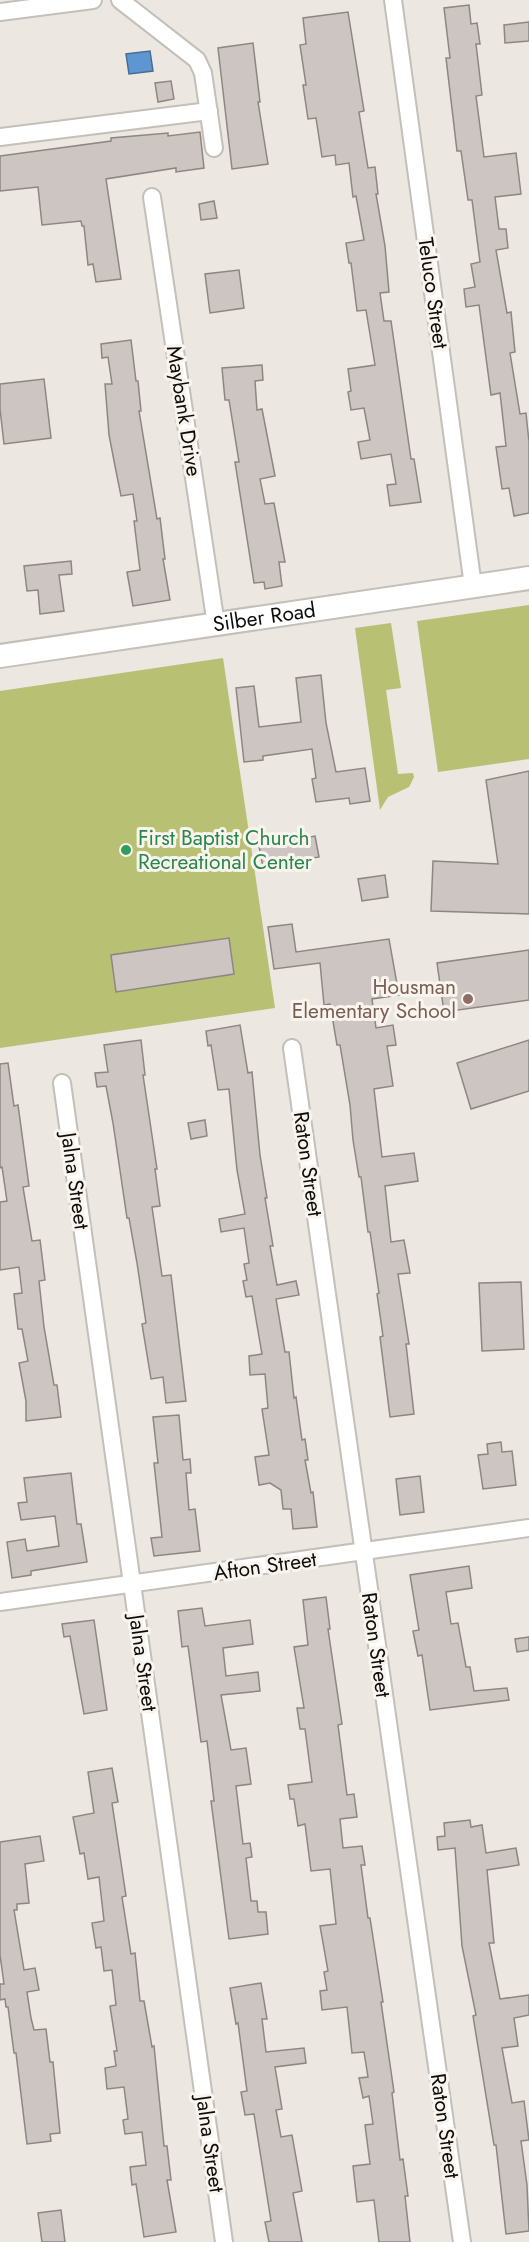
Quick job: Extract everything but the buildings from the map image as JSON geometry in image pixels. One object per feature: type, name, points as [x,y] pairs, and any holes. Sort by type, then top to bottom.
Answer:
[{"type":"street","points":[[1,8],[93,0]]},
{"type":"street","points":[[120,0],[197,60],[203,74],[214,148]]},
{"type":"street","name":"Teluco Street","points":[[393,0],[473,586]]},
{"type":"street","points":[[0,137],[209,111]]},
{"type":"street","name":"Maybank Drive","points":[[152,197],[216,624]]},
{"type":"street","name":"Silber Road","points":[[0,656],[529,578]]},
{"type":"street","name":"Raton Street","points":[[292,1048],[462,2242]]},
{"type":"street","name":"Jalna Street","points":[[62,1083],[224,2242]]},
{"type":"street","name":"Afton Street","points":[[0,1602],[529,1528]]},
{"type":"green space","points":[[529,605],[529,759],[438,772],[417,621]]},
{"type":"green space","points":[[391,623],[401,688],[386,690],[398,774],[413,773],[414,777],[409,787],[388,797],[380,810],[355,628]]},
{"type":"green space","name":"First Baptist Church Recreational Center","points":[[223,658],[275,1008],[0,1048],[0,691]]},
{"type":"water","points":[[150,51],[153,71],[129,74],[126,54]]},
{"type":"place","name":"First Baptist Church Recreational Center","points":[[126,850]]},
{"type":"place","name":"Housman Elementary School","points":[[468,999]]}]
